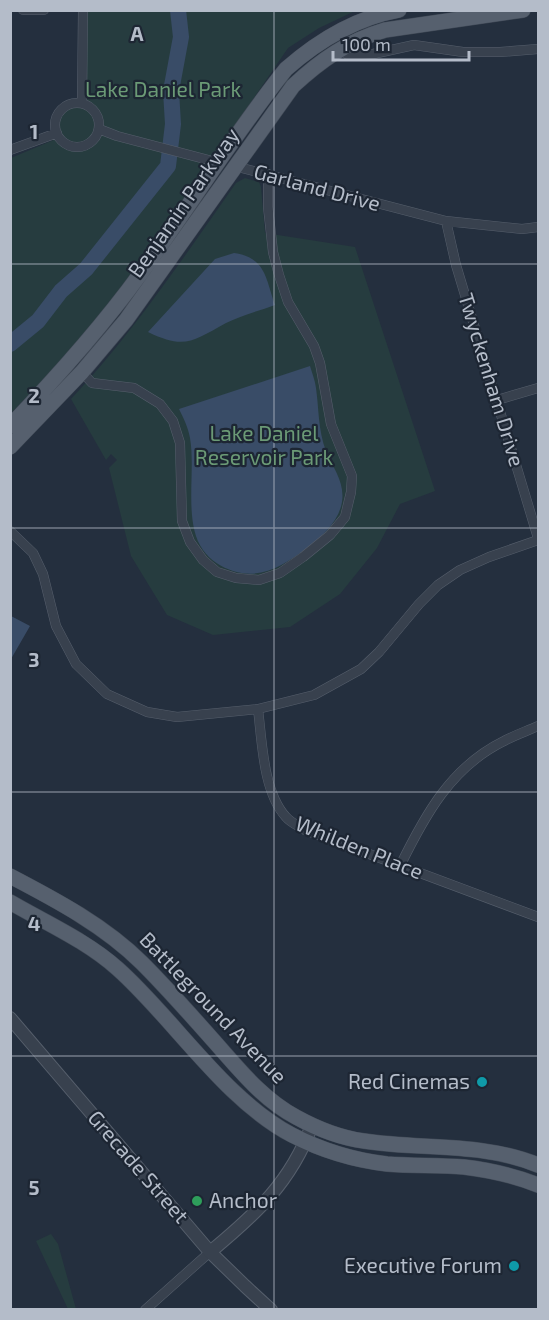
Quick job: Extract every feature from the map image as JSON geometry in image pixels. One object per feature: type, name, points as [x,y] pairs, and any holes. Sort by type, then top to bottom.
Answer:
[{"type":"main road","name":"Benjamin Parkway","points":[[10,426],[68,365],[98,329],[140,274],[212,161],[286,69],[309,48],[329,36],[374,16],[399,10]]},
{"type":"main road","name":"Benjamin Parkway","points":[[10,447],[82,372],[126,320],[293,86],[317,64],[340,48],[364,36],[385,30],[523,10]]},
{"type":"main road","name":"Battleground Avenue","points":[[10,876],[58,901],[128,949],[191,1014],[251,1083],[294,1116],[312,1125],[363,1141],[499,1154],[538,1165]]},
{"type":"main road","name":"Battleground Avenue","points":[[10,902],[77,940],[118,969],[247,1102],[289,1133],[332,1153],[360,1159],[387,1164],[464,1167],[523,1179],[538,1185]]},
{"type":"street","points":[[23,10],[44,10]]},
{"type":"street","points":[[82,103],[83,10]]},
{"type":"street","points":[[340,48],[348,55],[373,54],[414,45],[463,52],[538,50]]},
{"type":"street","points":[[82,103],[94,110],[99,129],[92,141],[79,147],[66,144],[57,133],[55,126],[58,113],[69,104],[82,103]]},
{"type":"street","name":"Garland Drive","points":[[99,129],[144,143],[446,221],[522,229],[538,227]]},
{"type":"street","points":[[10,150],[57,133]]},
{"type":"street","points":[[82,372],[92,383],[134,388],[160,404],[173,421],[180,443],[182,521],[190,542],[203,560],[217,572],[236,578],[259,580],[280,573],[330,535],[345,517],[352,476],[331,424],[320,363],[314,346],[288,302],[279,275],[268,207],[268,174]]},
{"type":"street","name":"Twyckenham Drive","points":[[446,221],[456,265],[538,539]]},
{"type":"street","points":[[497,400],[538,388]]},
{"type":"street","points":[[10,531],[33,552],[40,567],[56,626],[76,664],[107,694],[147,712],[177,717],[258,709],[314,695],[338,684],[361,669],[379,652],[438,585],[470,566],[538,539]]},
{"type":"street","name":"Whilden Place","points":[[258,709],[270,787],[276,804],[287,819],[305,830],[538,917]]},
{"type":"street","points":[[400,866],[423,819],[439,795],[462,771],[503,741],[538,726]]},
{"type":"street","name":"Grecade Street","points":[[11,1019],[210,1251],[271,1310]]},
{"type":"street","points":[[145,1310],[247,1221],[273,1194],[299,1157],[312,1125]]},
{"type":"green space","name":"Lake Daniel Park","points":[[88,11],[355,11],[319,28],[288,48],[154,244],[87,337],[11,413],[11,158],[56,139],[60,120],[65,111],[69,108],[83,106],[85,20]]},
{"type":"green space","name":"Lake Daniel Reservoir Park","points":[[245,178],[259,182],[261,187],[265,233],[355,247],[435,491],[400,504],[377,548],[340,594],[290,627],[213,635],[167,615],[131,556],[109,468],[117,460],[111,454],[106,460],[71,399],[137,321],[236,183]]},
{"type":"green space","points":[[51,1234],[58,1244],[76,1309],[68,1309],[36,1241]]},
{"type":"water","points":[[234,253],[245,255],[259,265],[267,279],[275,305],[232,320],[197,339],[188,341],[171,341],[148,332],[215,259]]},
{"type":"water","points":[[310,366],[316,385],[323,443],[342,488],[340,509],[334,522],[318,539],[281,565],[254,574],[233,571],[209,557],[197,539],[192,511],[190,438],[179,409]]},
{"type":"water","points":[[11,616],[30,626],[10,659]]},
{"type":"waterway","points":[[10,344],[38,321],[61,291],[86,269],[168,166],[173,124],[171,91],[181,37],[178,10]]},
{"type":"place","name":"Red Cinemas","points":[[482,1082]]},
{"type":"place","name":"Anchor","points":[[197,1201]]},
{"type":"place","name":"Executive Forum","points":[[514,1266]]}]
